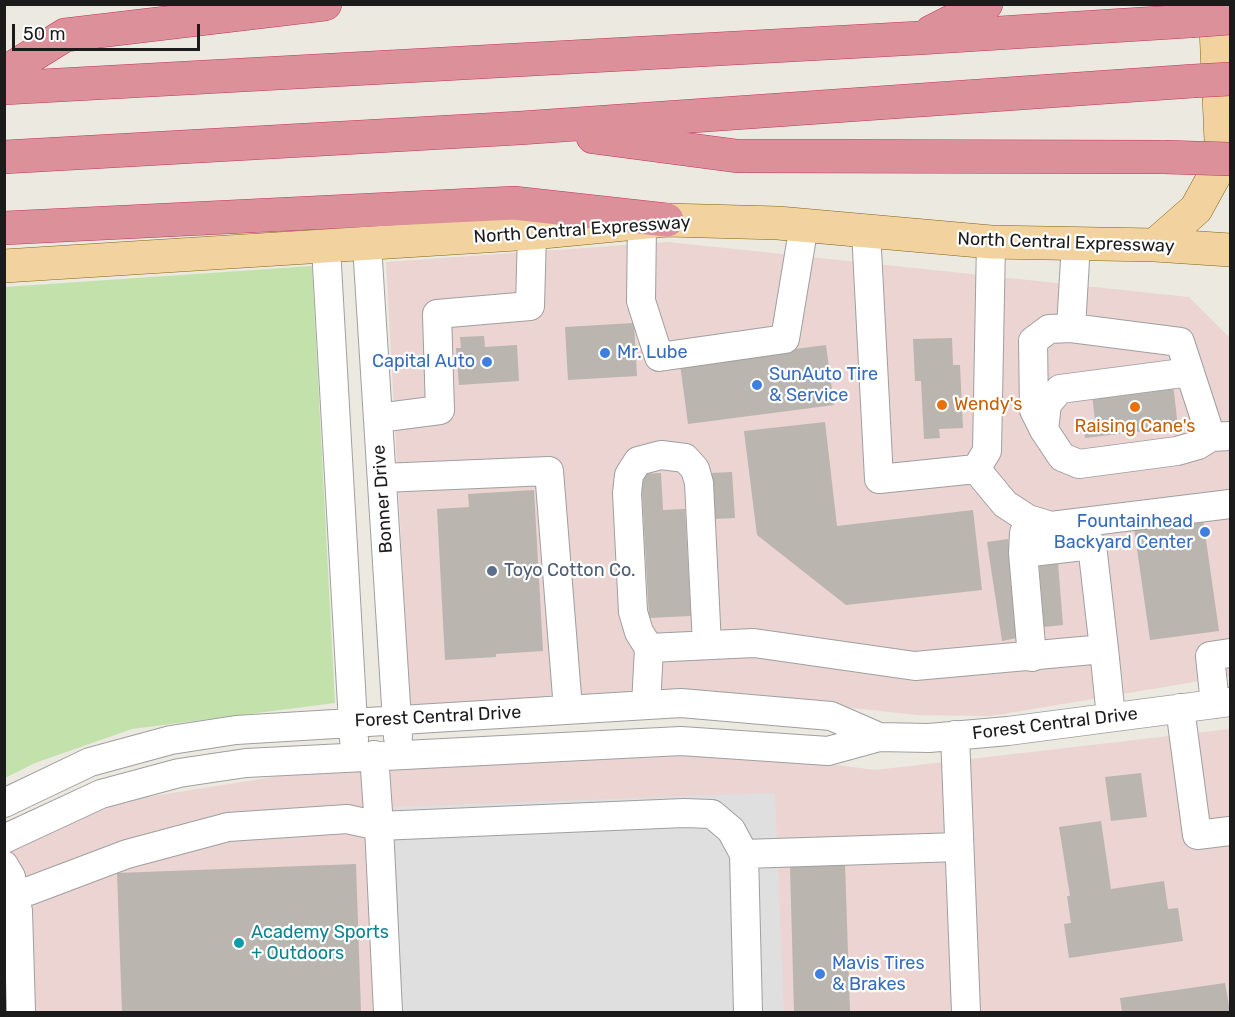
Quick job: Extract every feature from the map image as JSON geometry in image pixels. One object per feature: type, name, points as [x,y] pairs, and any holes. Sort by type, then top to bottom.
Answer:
[{"type":"highway","points":[[4,73],[65,35],[325,4]]},
{"type":"highway","points":[[920,38],[986,4]]},
{"type":"highway","points":[[4,88],[920,38],[1203,13],[1230,18]]},
{"type":"highway","points":[[4,157],[520,128],[1230,79]]},
{"type":"highway","points":[[520,128],[737,156],[1230,159]]},
{"type":"highway","points":[[4,228],[514,203],[655,221]]},
{"type":"main road","points":[[1155,245],[1196,209],[1218,169],[1221,141],[1203,13]]},
{"type":"main road","name":"North Central Expressway","points":[[4,266],[532,234],[655,221],[804,225],[991,242],[1155,245],[1230,250]]},
{"type":"street","points":[[655,221],[641,301],[659,357],[784,339],[804,225]]},
{"type":"street","points":[[866,231],[879,479],[976,469]]},
{"type":"street","points":[[378,418],[440,410],[437,314],[530,306],[532,234]]},
{"type":"street","points":[[976,469],[987,451],[991,242]]},
{"type":"street","points":[[1071,328],[1076,243]]},
{"type":"street","name":"Bonner Drive","points":[[367,245],[397,718],[376,755]]},
{"type":"street","points":[[326,248],[353,721],[376,755],[388,1012]]},
{"type":"street","points":[[1071,328],[1180,342],[1190,372],[1221,437],[1177,451],[1079,464],[1062,457],[1034,410],[1033,342],[1050,329],[1071,328]]},
{"type":"street","points":[[1044,430],[1047,404],[1060,389],[1190,372]]},
{"type":"street","points":[[646,705],[649,648],[639,632],[633,612],[627,493],[629,475],[638,461],[661,455],[685,458],[695,469],[699,483],[707,645]]},
{"type":"street","points":[[976,469],[1005,504],[1028,519],[1051,526],[1230,505]]},
{"type":"street","points":[[382,478],[549,471],[568,709]]},
{"type":"street","points":[[1028,519],[1023,553],[1032,657]]},
{"type":"street","points":[[1023,553],[1092,545],[1111,717]]},
{"type":"street","points":[[649,648],[754,643],[915,666],[1104,649]]},
{"type":"street","points":[[1223,703],[1209,656],[1230,653]]},
{"type":"street","name":"Forest Central Drive","points":[[4,803],[90,762],[171,740],[236,730],[353,721],[681,703],[831,716],[879,736]]},
{"type":"street","name":"Forest Central Drive","points":[[4,839],[101,794],[178,772],[246,763],[681,741],[828,751],[879,736],[955,735],[1223,703]]},
{"type":"street","points":[[1179,708],[1197,835],[1230,831]]},
{"type":"street","points":[[955,735],[966,1012]]},
{"type":"street","points":[[15,893],[126,854],[228,827],[347,819],[379,826],[684,813],[712,814],[731,830],[744,854],[748,1012]]},
{"type":"street","points":[[744,854],[959,847]]},
{"type":"street","points":[[4,865],[11,877],[18,911],[21,1012]]},
{"type":"shaded area","points":[[668,242],[1189,297],[1230,338],[1230,676],[991,716],[917,715],[706,692],[410,705],[386,262]]},
{"type":"shaded area","points":[[1230,729],[1230,1012],[5,1012],[4,852],[115,802],[286,775],[740,752],[875,770]]},
{"type":"shaded area","points":[[775,793],[784,1012],[402,1012],[394,807]]},
{"type":"green space","points":[[312,266],[335,703],[132,729],[35,763],[5,778],[5,287]]},
{"type":"building","points":[[634,323],[637,376],[568,380],[565,327]]},
{"type":"building","points":[[484,336],[485,347],[517,345],[519,381],[459,385],[456,348],[461,348],[460,337]]},
{"type":"building","name":"Wendy's","points":[[952,338],[953,365],[960,365],[963,428],[939,429],[940,438],[924,439],[921,381],[915,381],[913,339]]},
{"type":"building","name":"SunAuto Tire & Service","points":[[826,345],[834,405],[688,424],[680,364]]},
{"type":"building","name":"Raising Cane's","points":[[1173,384],[1178,427],[1085,438],[1083,422],[1095,420],[1092,394]]},
{"type":"building","points":[[825,422],[837,526],[973,510],[982,590],[846,605],[757,535],[744,431]]},
{"type":"building","points":[[732,472],[735,518],[714,519],[711,473]]},
{"type":"building","points":[[661,473],[663,510],[685,509],[691,616],[649,618],[641,474]]},
{"type":"building","points":[[534,490],[543,651],[445,660],[437,509],[469,507],[468,494]]},
{"type":"building","points":[[1203,519],[1219,631],[1150,640],[1134,528]]},
{"type":"building","points":[[1008,539],[1022,637],[1002,641],[987,542]]},
{"type":"building","points":[[1058,563],[1063,625],[1044,627],[1039,565]]},
{"type":"building","points":[[1141,773],[1147,817],[1111,821],[1105,777]]},
{"type":"building","points":[[1101,821],[1111,889],[1164,881],[1168,909],[1178,908],[1183,941],[1069,958],[1064,924],[1071,923],[1067,896],[1070,896],[1059,827]]},
{"type":"building","name":"Academy Sports + Outdoors","points":[[356,864],[361,1012],[122,1012],[117,873]]},
{"type":"building","points":[[845,864],[850,1012],[794,1012],[790,866]]},
{"type":"building","points":[[1225,983],[1230,1012],[1122,1012],[1120,998]]},
{"type":"place","name":"Mr. Lube","points":[[605,353]]},
{"type":"place","name":"Capital Auto","points":[[487,362]]},
{"type":"place","name":"SunAuto Tire & Service","points":[[757,385]]},
{"type":"place","name":"Wendy's","points":[[942,405]]},
{"type":"place","name":"Raising Cane's","points":[[1135,407]]},
{"type":"place","name":"Fountainhead Backyard Center","points":[[1205,532]]},
{"type":"place","name":"Toyo Cotton Co.","points":[[492,571]]},
{"type":"place","name":"Academy Sports + Outdoors","points":[[239,943]]},
{"type":"place","name":"Mavis Tires & Brakes","points":[[820,974]]}]
